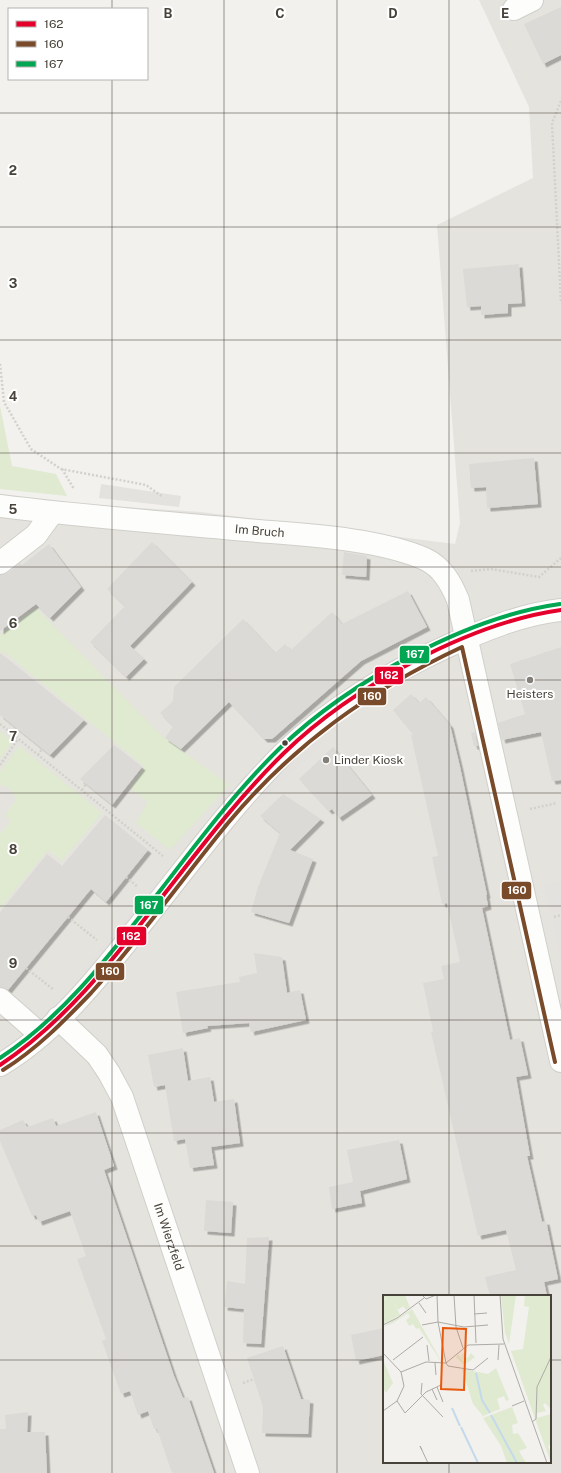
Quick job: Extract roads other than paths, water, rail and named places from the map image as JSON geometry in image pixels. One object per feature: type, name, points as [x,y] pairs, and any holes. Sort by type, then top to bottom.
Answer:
[{"type":"street","name":"Im Bruch","points":[[0,506],[52,513],[306,535],[368,544],[406,553],[426,560],[442,572],[452,586],[458,600],[561,1061]]},
{"type":"street","points":[[0,563],[36,535],[52,513]]},
{"type":"street","points":[[0,1065],[20,1054],[65,1011],[115,955],[246,793],[285,752],[323,720],[384,679],[425,657],[466,638],[516,619],[561,610]]},
{"type":"street","points":[[0,999],[41,1035]]},
{"type":"street","name":"Im Wierzfeld","points":[[65,1011],[109,1073],[122,1097],[248,1473]]},
{"type":"place","name":"Heisters","points":[[530,680]]},
{"type":"place","name":"Linder Kiosk","points":[[326,760]]}]
